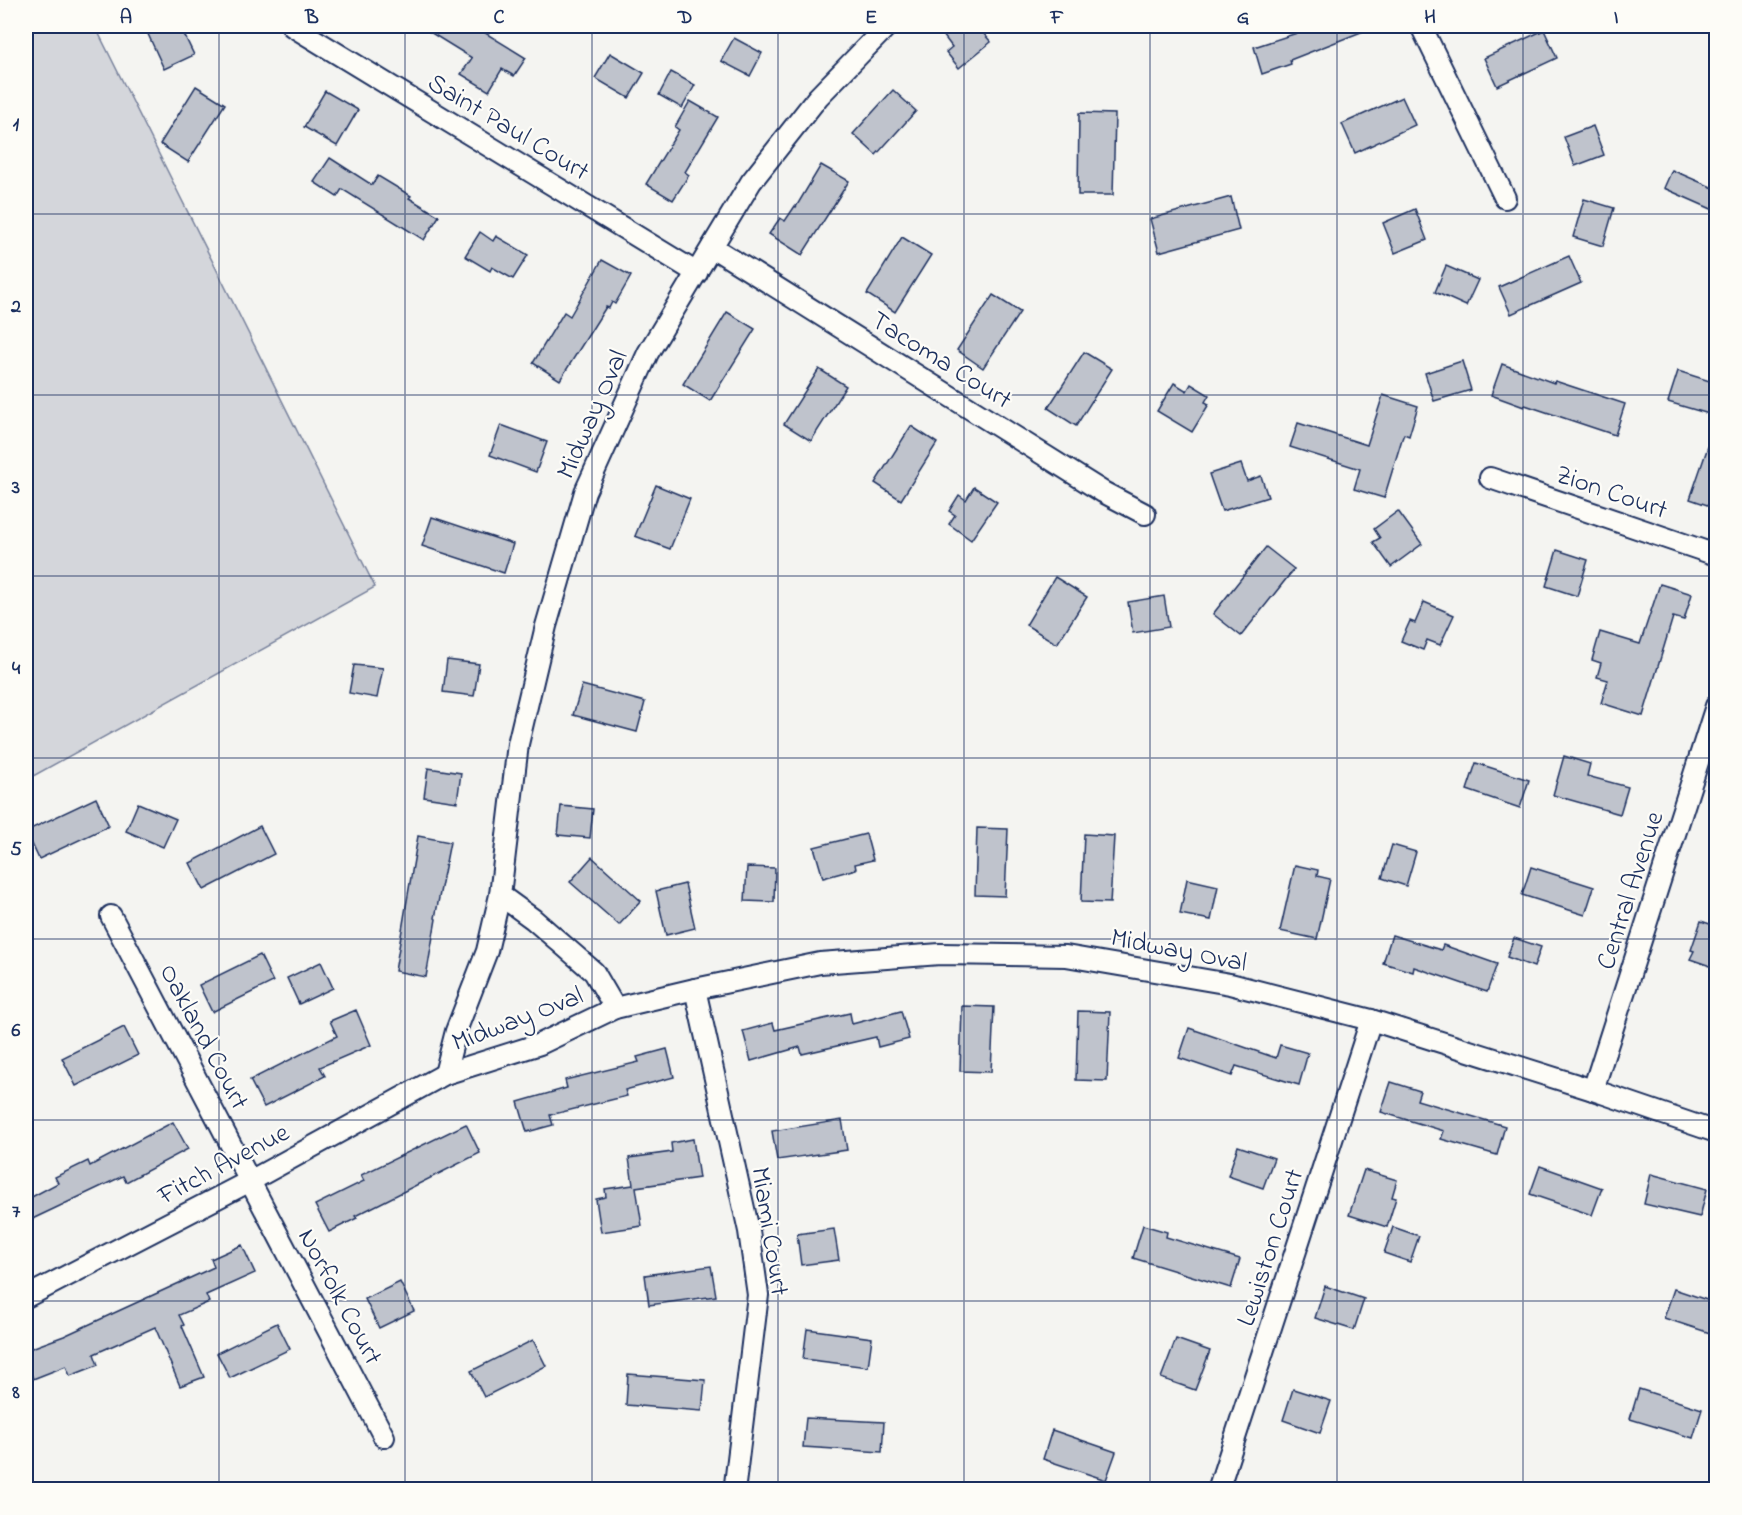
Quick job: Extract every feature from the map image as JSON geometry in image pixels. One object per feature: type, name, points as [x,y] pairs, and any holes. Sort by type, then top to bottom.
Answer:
[{"type":"street","name":"Saint Paul Court","points":[[292,26],[697,273]]},
{"type":"street","name":"Midway Oval","points":[[445,1074],[456,1031],[487,951],[500,895],[518,744],[546,626],[585,492],[648,353],[751,182],[818,97],[887,26]]},
{"type":"street","points":[[1421,26],[1505,198]]},
{"type":"street","name":"Tacoma Court","points":[[712,247],[1103,492],[1145,514]]},
{"type":"street","name":"Zion Court","points":[[1490,478],[1716,555]]},
{"type":"street","name":"Central Avenue","points":[[1593,1090],[1716,706]]},
{"type":"street","name":"Midway Oval","points":[[500,895],[533,919],[594,972],[615,1008]]},
{"type":"street","name":"Oakland Court","points":[[111,916],[250,1180]]},
{"type":"street","name":"Midway Oval","points":[[445,1074],[540,1044],[615,1008],[820,963],[940,954],[1066,956],[1230,984],[1371,1020],[1593,1090],[1716,1132]]},
{"type":"street","name":"Miami Court","points":[[695,989],[748,1231],[758,1295],[735,1484]]},
{"type":"street","name":"Lewiston Court","points":[[1218,1490],[1371,1020]]},
{"type":"street","name":"Fitch Avenue","points":[[26,1297],[250,1180],[445,1074]]},
{"type":"street","name":"Norfolk Court","points":[[250,1180],[384,1437]]},
{"type":"shaded area","points":[[26,26],[95,26],[375,587],[26,780]]},
{"type":"building","points":[[162,26],[180,26],[194,55],[164,69],[147,32]]},
{"type":"building","points":[[420,26],[474,26],[526,58],[514,76],[502,69],[489,91],[461,74],[472,58]]},
{"type":"building","points":[[955,26],[977,26],[991,42],[959,68],[946,52],[952,47],[943,35]]},
{"type":"building","points":[[1297,26],[1374,27],[1290,60],[1291,64],[1262,74],[1254,47],[1300,32]]},
{"type":"building","points":[[1544,30],[1557,58],[1497,86],[1484,58]]},
{"type":"building","points":[[734,38],[762,53],[750,76],[721,61]]},
{"type":"building","points":[[610,53],[644,73],[629,98],[595,78]]},
{"type":"building","points":[[671,72],[695,85],[682,108],[659,95]]},
{"type":"building","points":[[196,86],[225,104],[188,162],[160,144]]},
{"type":"building","points":[[893,90],[916,111],[876,155],[853,134]]},
{"type":"building","points":[[325,91],[358,110],[337,146],[304,127]]},
{"type":"building","points":[[1402,97],[1415,125],[1355,153],[1342,124]]},
{"type":"building","points":[[690,101],[718,117],[685,172],[689,175],[673,200],[646,184],[679,130],[675,127]]},
{"type":"building","points":[[1079,113],[1115,114],[1113,195],[1078,195]]},
{"type":"building","points":[[1593,126],[1604,155],[1575,166],[1564,137]]},
{"type":"building","points":[[330,158],[372,185],[378,176],[439,216],[424,240],[342,189],[337,197],[314,182]]},
{"type":"building","points":[[821,165],[849,181],[802,255],[769,234],[780,218],[785,221],[796,207]]},
{"type":"building","points":[[1672,170],[1716,189],[1716,211],[1664,188]]},
{"type":"building","points":[[1231,197],[1239,230],[1159,252],[1150,219]]},
{"type":"building","points":[[1584,199],[1614,208],[1603,246],[1573,237]]},
{"type":"building","points":[[1415,209],[1427,240],[1395,253],[1383,223]]},
{"type":"building","points":[[480,232],[493,241],[496,236],[528,255],[513,279],[492,267],[490,271],[465,256]]},
{"type":"building","points":[[902,237],[931,255],[895,312],[867,294]]},
{"type":"building","points":[[1569,256],[1581,283],[1511,314],[1499,287]]},
{"type":"building","points":[[602,260],[631,276],[615,304],[612,302],[609,308],[606,307],[560,380],[533,363],[564,312],[570,316]]},
{"type":"building","points":[[1446,266],[1478,280],[1466,306],[1435,292]]},
{"type":"building","points":[[993,295],[1020,312],[983,368],[957,350]]},
{"type":"building","points":[[727,312],[755,329],[710,401],[683,384]]},
{"type":"building","points":[[1084,352],[1112,369],[1076,426],[1048,408]]},
{"type":"building","points":[[1462,361],[1471,390],[1434,401],[1425,373]]},
{"type":"building","points":[[1502,364],[1554,383],[1555,381],[1625,404],[1615,435],[1491,395]]},
{"type":"building","points":[[819,369],[846,386],[811,441],[784,424]]},
{"type":"building","points":[[1678,371],[1716,383],[1716,416],[1668,402]]},
{"type":"building","points":[[1174,383],[1187,391],[1191,384],[1209,395],[1205,402],[1209,404],[1192,432],[1157,411]]},
{"type":"building","points":[[1383,395],[1418,406],[1409,436],[1404,434],[1402,439],[1384,498],[1354,489],[1360,469],[1290,447],[1298,423],[1367,445]]},
{"type":"building","points":[[501,425],[547,442],[536,472],[490,455]]},
{"type":"building","points":[[911,426],[937,443],[901,500],[875,483]]},
{"type":"building","points":[[1713,432],[1716,432],[1716,508],[1690,499]]},
{"type":"building","points":[[1241,464],[1247,481],[1261,476],[1268,497],[1222,511],[1209,474]]},
{"type":"building","points":[[656,485],[690,499],[670,549],[635,536]]},
{"type":"building","points":[[974,487],[997,502],[971,540],[949,524],[955,515],[949,511],[959,495],[966,500]]},
{"type":"building","points":[[1398,511],[1422,544],[1391,567],[1373,542],[1380,538],[1374,529]]},
{"type":"building","points":[[432,517],[513,544],[504,573],[422,546]]},
{"type":"building","points":[[1266,547],[1294,569],[1241,636],[1213,614]]},
{"type":"building","points":[[1557,550],[1588,560],[1577,596],[1546,586]]},
{"type":"building","points":[[1055,577],[1087,597],[1057,644],[1026,625]]},
{"type":"building","points":[[1660,584],[1692,594],[1684,620],[1673,617],[1643,716],[1601,703],[1608,680],[1597,677],[1601,663],[1592,660],[1600,632],[1640,644]]},
{"type":"building","points":[[1164,596],[1169,627],[1133,633],[1128,602]]},
{"type":"building","points":[[1424,602],[1454,615],[1440,645],[1427,640],[1423,650],[1401,641],[1410,621],[1415,623]]},
{"type":"building","points":[[447,660],[479,664],[474,696],[443,692]]},
{"type":"building","points":[[354,665],[383,668],[377,698],[349,693]]},
{"type":"building","points":[[582,685],[645,702],[637,732],[573,715]]},
{"type":"building","points":[[1564,756],[1590,764],[1587,776],[1628,787],[1620,814],[1553,795]]},
{"type":"building","points":[[1476,763],[1529,780],[1520,808],[1467,790]]},
{"type":"building","points":[[428,768],[461,773],[457,802],[424,797]]},
{"type":"building","points":[[96,798],[109,826],[39,859],[26,831]]},
{"type":"building","points":[[138,803],[176,819],[163,847],[126,831]]},
{"type":"building","points":[[561,806],[593,809],[590,838],[558,835]]},
{"type":"building","points":[[260,826],[274,854],[204,890],[190,863]]},
{"type":"building","points":[[977,828],[1008,829],[1005,896],[975,895]]},
{"type":"building","points":[[866,834],[873,860],[855,864],[856,869],[823,878],[814,847]]},
{"type":"building","points":[[1084,834],[1114,836],[1110,903],[1081,902]]},
{"type":"building","points":[[418,836],[450,842],[426,977],[395,971]]},
{"type":"building","points":[[1392,845],[1416,852],[1406,886],[1382,878]]},
{"type":"building","points":[[592,857],[641,901],[619,925],[570,882]]},
{"type":"building","points":[[1295,865],[1318,870],[1317,876],[1330,879],[1317,939],[1280,931]]},
{"type":"building","points":[[747,867],[775,868],[774,902],[745,901]]},
{"type":"building","points":[[1531,867],[1594,887],[1585,915],[1522,895]]},
{"type":"building","points":[[1187,879],[1218,886],[1211,920],[1180,914]]},
{"type":"building","points":[[685,884],[695,928],[666,935],[656,891]]},
{"type":"building","points":[[1701,921],[1716,926],[1716,968],[1690,959]]},
{"type":"building","points":[[1392,935],[1441,950],[1443,945],[1497,964],[1487,992],[1414,967],[1413,972],[1383,963]]},
{"type":"building","points":[[1514,938],[1541,947],[1534,967],[1507,957]]},
{"type":"building","points":[[260,955],[273,982],[212,1012],[199,985]]},
{"type":"building","points":[[321,962],[333,988],[299,1004],[287,978]]},
{"type":"building","points":[[962,1006],[994,1007],[991,1072],[960,1071]]},
{"type":"building","points":[[356,1010],[371,1045],[320,1067],[325,1076],[264,1107],[250,1080],[337,1036],[330,1021]]},
{"type":"building","points":[[901,1011],[909,1039],[878,1047],[876,1037],[802,1054],[800,1047],[751,1061],[743,1031],[773,1023],[775,1030],[850,1013],[852,1024]]},
{"type":"building","points":[[1078,1011],[1110,1012],[1107,1081],[1076,1080]]},
{"type":"building","points":[[124,1027],[138,1055],[76,1086],[62,1058]]},
{"type":"building","points":[[1189,1028],[1276,1058],[1280,1045],[1308,1053],[1299,1085],[1236,1066],[1232,1076],[1179,1058]]},
{"type":"building","points":[[667,1049],[674,1077],[625,1090],[627,1096],[550,1115],[553,1125],[527,1132],[518,1102],[567,1088],[565,1080],[639,1062],[637,1057]]},
{"type":"building","points":[[1391,1082],[1420,1091],[1417,1100],[1505,1126],[1497,1155],[1441,1139],[1444,1131],[1381,1112]]},
{"type":"building","points":[[842,1120],[847,1150],[777,1160],[772,1131]]},
{"type":"building","points":[[173,1122],[188,1149],[126,1182],[123,1176],[26,1222],[26,1200],[58,1183],[55,1177],[88,1161],[90,1166]]},
{"type":"building","points":[[466,1124],[480,1153],[355,1216],[357,1218],[329,1232],[315,1205],[364,1181],[361,1175]]},
{"type":"building","points":[[693,1139],[699,1178],[636,1187],[642,1226],[601,1232],[596,1199],[606,1197],[605,1189],[633,1185],[629,1158],[672,1152],[671,1143]]},
{"type":"building","points":[[1238,1146],[1274,1158],[1263,1188],[1228,1176]]},
{"type":"building","points":[[1540,1166],[1602,1188],[1592,1215],[1530,1194]]},
{"type":"building","points":[[1364,1170],[1397,1180],[1392,1197],[1396,1198],[1387,1227],[1349,1215]]},
{"type":"building","points":[[1651,1174],[1707,1189],[1700,1217],[1644,1204]]},
{"type":"building","points":[[1143,1225],[1167,1232],[1166,1237],[1240,1259],[1231,1288],[1133,1258]]},
{"type":"building","points":[[1393,1227],[1419,1236],[1410,1262],[1384,1253]]},
{"type":"building","points":[[834,1229],[839,1260],[801,1265],[797,1234]]},
{"type":"building","points":[[242,1245],[255,1273],[206,1295],[209,1302],[179,1315],[204,1377],[180,1386],[155,1327],[94,1354],[98,1365],[70,1376],[66,1366],[33,1379],[26,1360],[26,1350],[64,1336],[214,1267],[211,1259]]},
{"type":"building","points":[[711,1266],[716,1296],[649,1305],[645,1275]]},
{"type":"building","points":[[400,1282],[414,1311],[379,1328],[365,1299]]},
{"type":"building","points":[[1325,1286],[1364,1299],[1354,1330],[1315,1318]]},
{"type":"building","points":[[1674,1289],[1716,1303],[1716,1335],[1664,1318]]},
{"type":"building","points":[[277,1323],[290,1349],[230,1378],[217,1353]]},
{"type":"building","points":[[807,1329],[872,1338],[868,1367],[803,1359]]},
{"type":"building","points":[[1176,1339],[1210,1351],[1195,1390],[1161,1378]]},
{"type":"building","points":[[533,1340],[546,1366],[484,1397],[471,1371]]},
{"type":"building","points":[[628,1374],[705,1380],[702,1411],[626,1405]]},
{"type":"building","points":[[1293,1389],[1331,1401],[1320,1433],[1283,1420]]},
{"type":"building","points":[[1639,1389],[1702,1409],[1693,1438],[1630,1419]]},
{"type":"building","points":[[806,1418],[884,1422],[882,1452],[803,1447]]},
{"type":"building","points":[[1052,1430],[1116,1452],[1106,1480],[1043,1459]]}]
